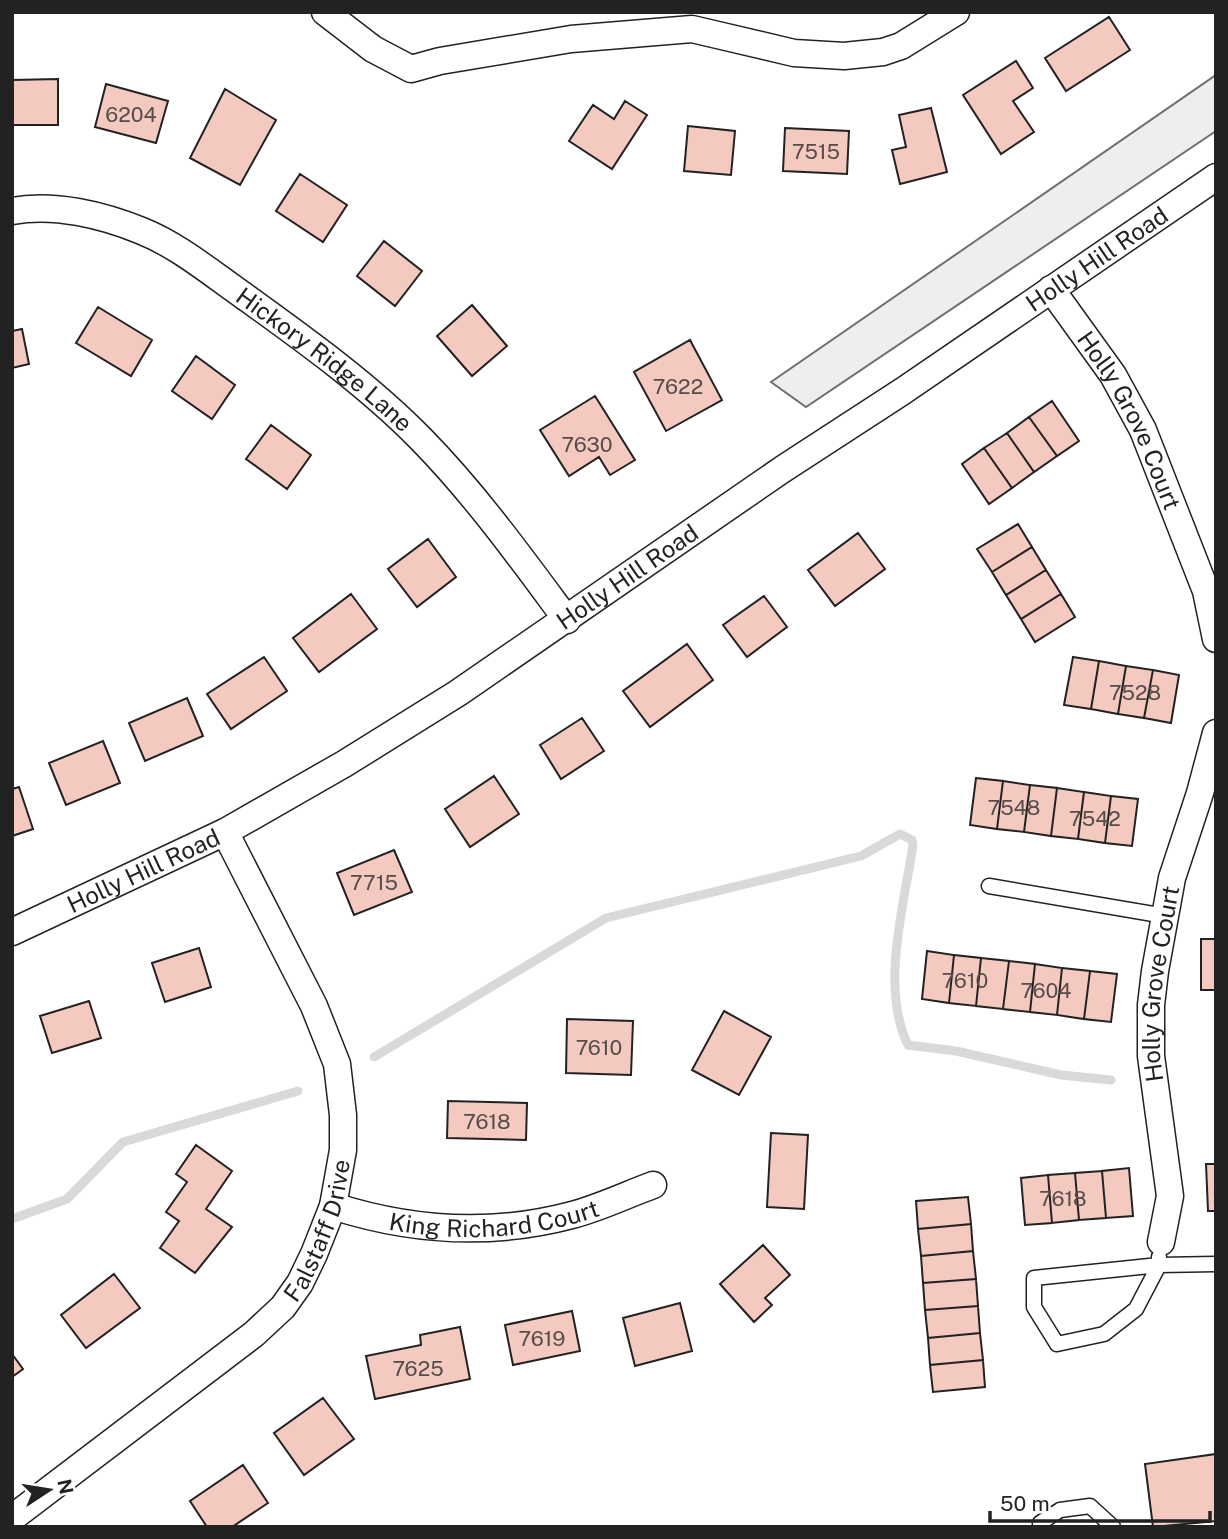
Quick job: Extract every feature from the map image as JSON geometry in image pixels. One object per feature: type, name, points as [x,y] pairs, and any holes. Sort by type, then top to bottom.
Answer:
[{"type":"street","points":[[325,12],[373,49],[411,69],[440,61],[570,38],[692,29],[793,53],[844,56],[883,52],[901,46],[956,12]]},
{"type":"street","name":"Holly Hill Road","points":[[12,932],[225,832],[344,765],[567,620],[783,469],[903,391],[1216,177]]},
{"type":"street","name":"Hickory Ridge Lane","points":[[12,211],[64,211],[96,217],[141,231],[177,248],[293,332],[385,406],[422,440],[497,526],[567,620]]},
{"type":"street","name":"Holly Grove Court","points":[[1051,289],[1113,375],[1143,430],[1206,591],[1216,639]]},
{"type":"street","name":"Holly Grove Court","points":[[1160,1253],[1170,1196],[1151,1056],[1151,1005],[1172,878],[1200,793],[1216,733]]},
{"type":"street","name":"Falstaff Drive","points":[[12,1518],[254,1334],[273,1316],[300,1283],[333,1206],[343,1150],[343,1115],[337,1064],[314,1006],[225,832]]},
{"type":"street","name":"King Richard Court","points":[[333,1206],[368,1217],[426,1226],[524,1226],[575,1214],[653,1185]]},
{"type":"lane","points":[[989,886],[1165,916]]},
{"type":"lane","points":[[1160,1253],[1136,1309],[1104,1334],[1058,1344],[1034,1307],[1034,1278],[1160,1253],[1216,1264]]},
{"type":"lane","points":[[1040,1523],[1060,1510],[1090,1506],[1113,1527]]},
{"type":"shaded area","points":[[1216,75],[1216,131],[806,407],[771,382]]},
{"type":"building","points":[[1109,17],[1130,50],[1066,91],[1045,58]]},
{"type":"building","points":[[1016,61],[1033,88],[1013,101],[1034,132],[1001,154],[963,95]]},
{"type":"building","points":[[58,79],[58,125],[12,125],[12,80]]},
{"type":"building","points":[[106,84],[168,101],[156,143],[95,127]]},
{"type":"building","points":[[225,89],[276,120],[240,185],[190,158]]},
{"type":"building","points":[[625,101],[647,115],[612,169],[569,141],[593,105],[614,119]]},
{"type":"building","points":[[931,108],[947,172],[900,184],[892,150],[906,147],[899,115]]},
{"type":"building","points":[[688,126],[735,131],[731,175],[684,171]]},
{"type":"building","points":[[785,128],[849,131],[847,174],[783,171]]},
{"type":"building","points":[[300,174],[347,205],[323,242],[276,211]]},
{"type":"building","points":[[384,241],[422,271],[395,306],[357,276]]},
{"type":"building","points":[[472,305],[507,346],[472,376],[437,336]]},
{"type":"building","points":[[98,307],[152,340],[131,376],[76,343]]},
{"type":"building","points":[[22,329],[29,364],[12,368],[12,331]]},
{"type":"building","points":[[690,340],[722,400],[666,431],[634,372]]},
{"type":"building","points":[[196,356],[235,385],[212,419],[172,391]]},
{"type":"building","points":[[595,396],[635,460],[610,475],[599,457],[569,476],[540,430]]},
{"type":"building","points":[[1052,401],[1079,441],[1057,456],[1029,417]]},
{"type":"building","points":[[1029,417],[1057,456],[1034,472],[1007,433]]},
{"type":"building","points":[[271,425],[311,455],[287,489],[246,459]]},
{"type":"building","points":[[1007,433],[1034,472],[1012,488],[984,448]]},
{"type":"building","points":[[984,448],[1012,488],[989,504],[962,464]]},
{"type":"building","points":[[1018,524],[1032,547],[992,572],[977,549]]},
{"type":"building","points":[[858,533],[885,569],[835,606],[808,570]]},
{"type":"building","points":[[428,539],[456,577],[417,607],[388,569]]},
{"type":"building","points":[[1032,547],[1046,570],[1006,595],[992,572]]},
{"type":"building","points":[[1046,570],[1061,594],[1021,619],[1006,595]]},
{"type":"building","points":[[351,594],[377,629],[319,672],[293,638]]},
{"type":"building","points":[[1061,594],[1075,617],[1035,642],[1021,619]]},
{"type":"building","points":[[764,596],[787,627],[747,657],[723,625]]},
{"type":"building","points":[[687,644],[713,680],[650,727],[623,691]]},
{"type":"building","points":[[264,657],[287,691],[231,729],[207,694]]},
{"type":"building","points":[[1073,657],[1099,661],[1091,709],[1064,705]]},
{"type":"building","points":[[1099,661],[1126,666],[1118,714],[1091,709]]},
{"type":"building","points":[[1126,666],[1153,670],[1144,718],[1118,714]]},
{"type":"building","points":[[1153,670],[1179,675],[1171,723],[1144,718]]},
{"type":"building","points":[[187,698],[203,736],[145,761],[129,723]]},
{"type":"building","points":[[582,718],[604,751],[561,779],[540,745]]},
{"type":"building","points":[[103,741],[120,783],[66,805],[49,763]]},
{"type":"building","points":[[494,776],[519,814],[470,847],[445,809]]},
{"type":"building","points":[[976,778],[1003,781],[997,829],[970,825]]},
{"type":"building","points":[[1003,781],[1030,785],[1024,832],[997,829]]},
{"type":"building","points":[[1030,785],[1057,788],[1051,836],[1024,832]]},
{"type":"building","points":[[19,787],[33,829],[12,836],[12,789]]},
{"type":"building","points":[[1057,788],[1084,792],[1078,839],[1051,836]]},
{"type":"building","points":[[1084,792],[1111,796],[1105,843],[1078,839]]},
{"type":"building","points":[[1111,796],[1138,799],[1132,846],[1105,843]]},
{"type":"building","points":[[394,850],[412,892],[354,915],[337,873]]},
{"type":"building","points":[[1201,939],[1216,939],[1216,990],[1201,990]]},
{"type":"building","points":[[199,948],[211,987],[165,1002],[152,963]]},
{"type":"building","points":[[927,951],[954,955],[949,1003],[922,999]]},
{"type":"building","points":[[954,955],[981,958],[976,1006],[949,1003]]},
{"type":"building","points":[[981,958],[1009,961],[1003,1009],[976,1006]]},
{"type":"building","points":[[1009,961],[1035,964],[1030,1012],[1003,1009]]},
{"type":"building","points":[[1035,964],[1062,968],[1057,1015],[1030,1012]]},
{"type":"building","points":[[1062,968],[1090,971],[1084,1019],[1057,1015]]},
{"type":"building","points":[[1090,971],[1117,974],[1111,1022],[1084,1019]]},
{"type":"building","points":[[89,1001],[101,1038],[52,1053],[40,1016]]},
{"type":"building","points":[[724,1011],[771,1037],[739,1095],[692,1070]]},
{"type":"building","points":[[567,1019],[633,1021],[631,1075],[566,1073]]},
{"type":"building","points":[[448,1101],[527,1103],[526,1140],[447,1138]]},
{"type":"building","points":[[771,1133],[808,1135],[804,1209],[767,1207]]},
{"type":"building","points":[[196,1145],[232,1171],[206,1209],[232,1227],[195,1273],[160,1248],[179,1221],[166,1212],[187,1182],[176,1174]]},
{"type":"building","points":[[1206,1164],[1216,1164],[1216,1211],[1208,1211]]},
{"type":"building","points":[[1129,1168],[1133,1216],[1106,1218],[1102,1171]]},
{"type":"building","points":[[1102,1171],[1106,1218],[1079,1220],[1075,1173]]},
{"type":"building","points":[[1075,1173],[1079,1220],[1052,1223],[1048,1175]]},
{"type":"building","points":[[1048,1175],[1052,1223],[1025,1225],[1021,1178]]},
{"type":"building","points":[[968,1197],[971,1224],[918,1229],[916,1201]]},
{"type":"building","points":[[971,1224],[973,1251],[921,1256],[918,1229]]},
{"type":"building","points":[[763,1245],[790,1275],[765,1298],[772,1305],[754,1322],[720,1284]]},
{"type":"building","points":[[973,1251],[976,1279],[923,1283],[921,1256]]},
{"type":"building","points":[[114,1274],[140,1308],[86,1348],[61,1315]]},
{"type":"building","points":[[976,1279],[978,1306],[925,1310],[923,1283]]},
{"type":"building","points":[[680,1303],[692,1351],[635,1366],[623,1318]]},
{"type":"building","points":[[978,1306],[980,1333],[928,1338],[925,1310]]},
{"type":"building","points":[[572,1311],[580,1351],[513,1365],[505,1325]]},
{"type":"building","points":[[460,1327],[470,1379],[375,1399],[366,1356],[421,1345],[420,1335]]},
{"type":"building","points":[[980,1333],[983,1360],[930,1365],[928,1338]]},
{"type":"building","points":[[12,1354],[23,1369],[12,1377]]},
{"type":"building","points":[[983,1360],[985,1387],[933,1392],[930,1365]]},
{"type":"building","points":[[323,1398],[354,1439],[304,1475],[274,1433]]},
{"type":"building","points":[[1216,1454],[1216,1521],[1153,1527],[1145,1464]]},
{"type":"building","points":[[243,1465],[268,1503],[232,1527],[207,1527],[190,1501]]},
{"type":"waterway","points":[[374,1057],[606,918],[861,856],[900,834],[912,840],[913,845],[900,920],[895,972],[900,1023],[908,1045],[956,1051],[1061,1075],[1111,1080]]},
{"type":"waterway","points":[[12,1219],[67,1199],[123,1142],[298,1091]]}]
